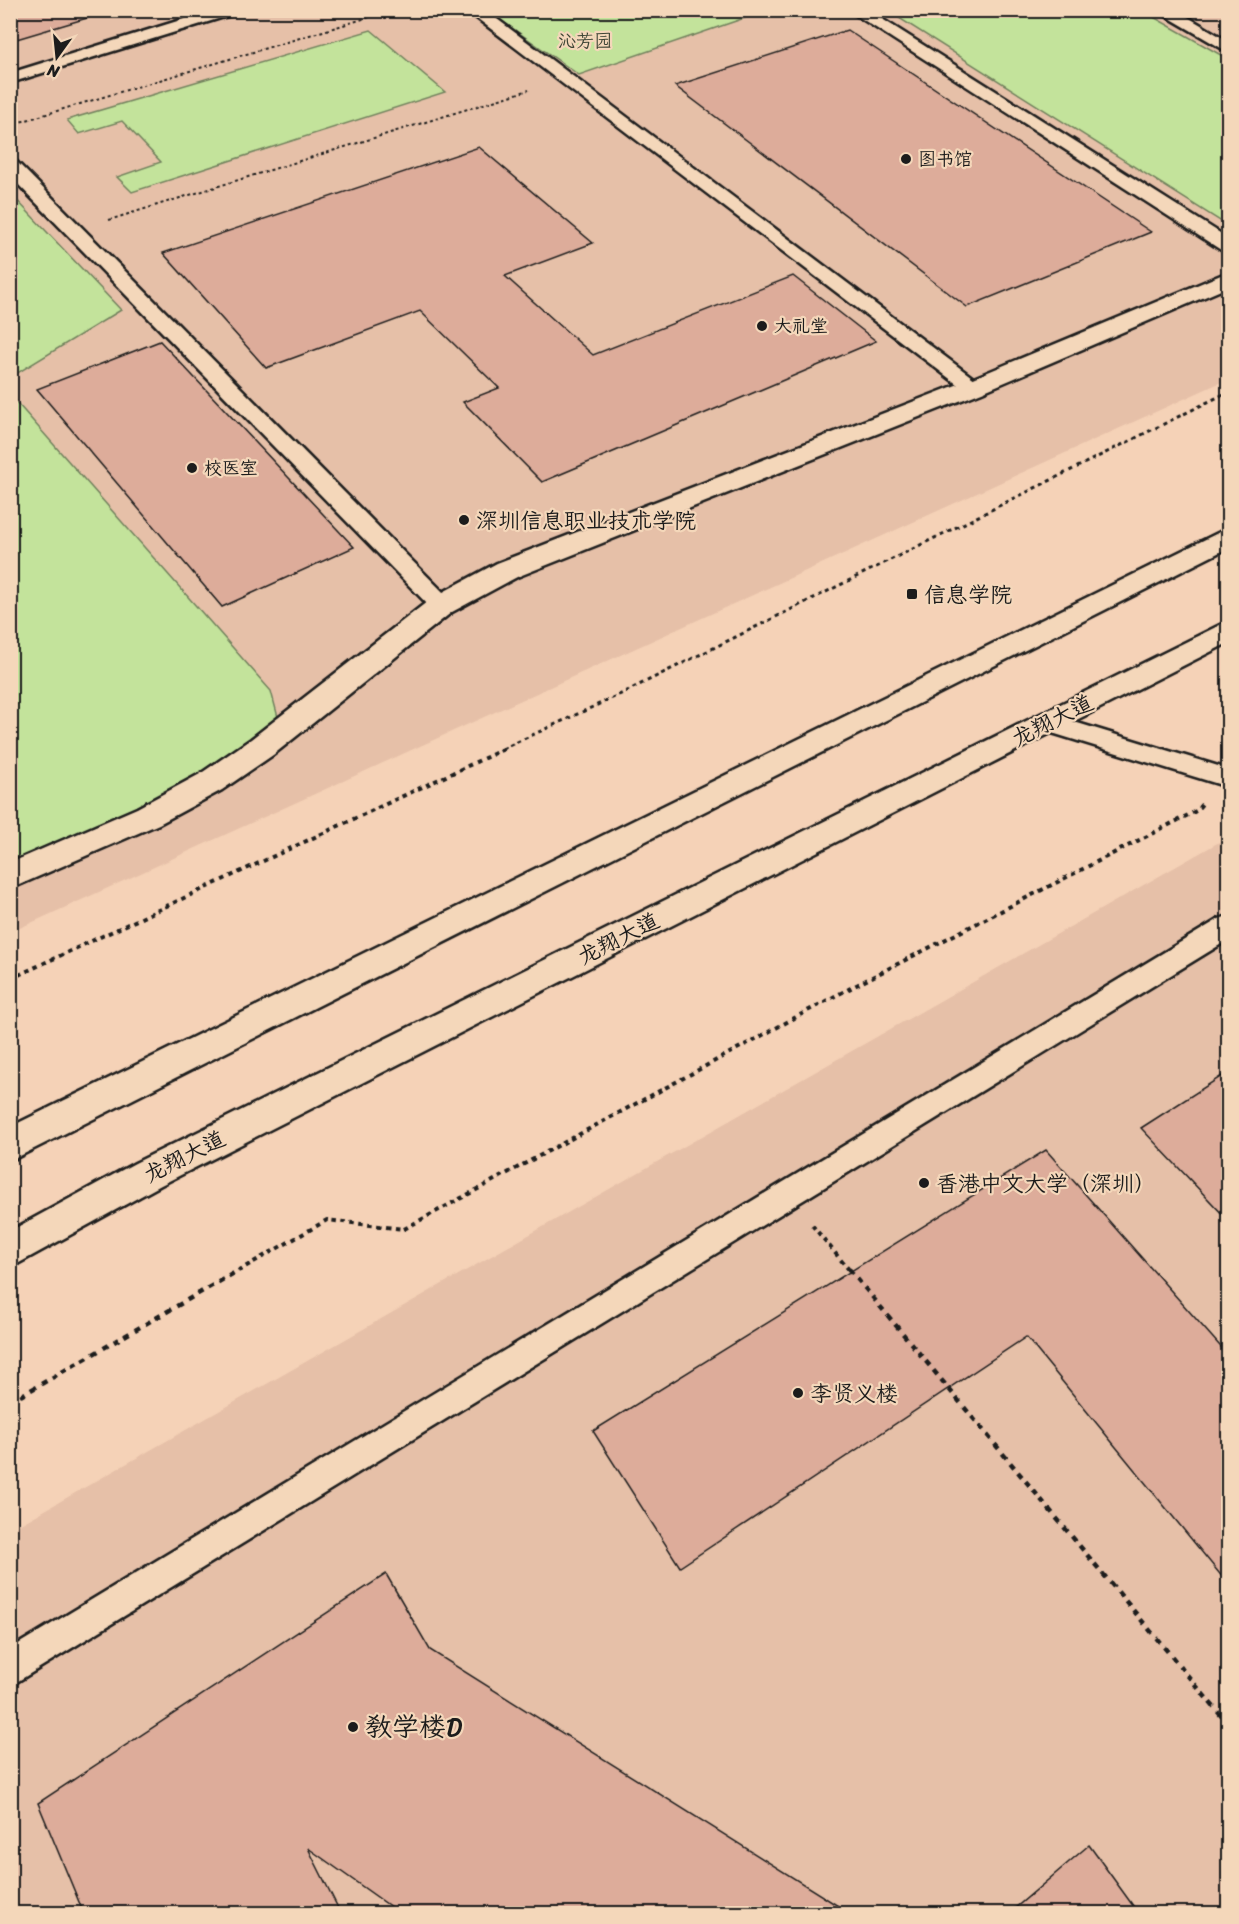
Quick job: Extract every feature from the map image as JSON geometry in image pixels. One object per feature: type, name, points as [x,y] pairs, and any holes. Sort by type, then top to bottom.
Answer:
[{"type":"main road","points":[[10,877],[148,816],[211,782],[317,704],[442,605],[507,570],[973,387],[1228,279]]},
{"type":"main road","points":[[10,1145],[1228,537]]},
{"type":"main road","name":"龙翔大道","points":[[10,1251],[148,1174],[1228,631]]},
{"type":"lane","points":[[10,78],[231,10]]},
{"type":"lane","points":[[474,10],[973,387]]},
{"type":"lane","points":[[856,10],[1228,246]]},
{"type":"lane","points":[[1164,10],[1228,47]]},
{"type":"lane","points":[[10,165],[77,230],[442,605]]},
{"type":"lane","points":[[1048,723],[1227,778]]},
{"type":"lane","points":[[10,1669],[1228,927]]},
{"type":"path","points":[[10,125],[393,10]]},
{"type":"path","points":[[77,230],[565,79]]},
{"type":"path","points":[[10,979],[623,693],[1228,392]]},
{"type":"path","points":[[10,1402],[327,1220],[404,1229],[837,995],[1196,811],[1227,778]]},
{"type":"path","points":[[788,1196],[1228,1724]]},
{"type":"shaded area","name":"深圳信息职业技术学院","points":[[10,11],[1228,11],[1228,379],[11,932]]},
{"type":"shaded area","name":"香港中文大学（深圳）","points":[[1228,837],[1228,1913],[11,1913],[10,1530]]},
{"type":"green space","name":"沁芳园","points":[[488,11],[765,11],[579,75]]},
{"type":"green space","points":[[888,11],[1143,11],[1228,59],[1228,226]]},
{"type":"green space","points":[[371,30],[445,92],[132,192],[117,177],[161,162],[122,121],[79,134],[67,120]]},
{"type":"green space","points":[[11,194],[121,310],[11,377]]},
{"type":"green space","points":[[10,395],[271,691],[279,721],[218,765],[184,784],[115,820],[11,869]]},
{"type":"building","points":[[10,10],[114,10],[10,41]]},
{"type":"building","name":"图书馆","points":[[847,30],[1151,232],[967,307],[675,86]]},
{"type":"building","name":"大礼堂","points":[[479,147],[593,243],[505,276],[593,355],[793,276],[876,341],[542,482],[463,402],[499,388],[420,311],[266,368],[163,253]]},
{"type":"building","name":"校医室","points":[[160,341],[354,547],[222,607],[37,389]]},
{"type":"building","points":[[1228,1072],[1228,1220],[1141,1128]]},
{"type":"building","name":"李贤义楼","points":[[1046,1150],[1228,1355],[1228,1584],[1026,1337],[680,1567],[593,1431]]},
{"type":"building","name":"教学楼D","points":[[386,1574],[430,1650],[851,1914],[401,1914],[308,1848],[341,1914],[84,1914],[38,1803]]},
{"type":"building","points":[[1089,1845],[1139,1914],[1008,1914]]},
{"type":"place","name":"图书馆","points":[[906,159]]},
{"type":"place","name":"大礼堂","points":[[762,326]]},
{"type":"place","name":"校医室","points":[[192,468]]},
{"type":"place","name":"深圳信息职业技术学院","points":[[464,520]]},
{"type":"place","name":"信息学院","points":[[912,594]]},
{"type":"place","name":"香港中文大学（深圳）","points":[[924,1183]]},
{"type":"place","name":"李贤义楼","points":[[798,1393]]},
{"type":"place","name":"教学楼D","points":[[353,1727]]}]
